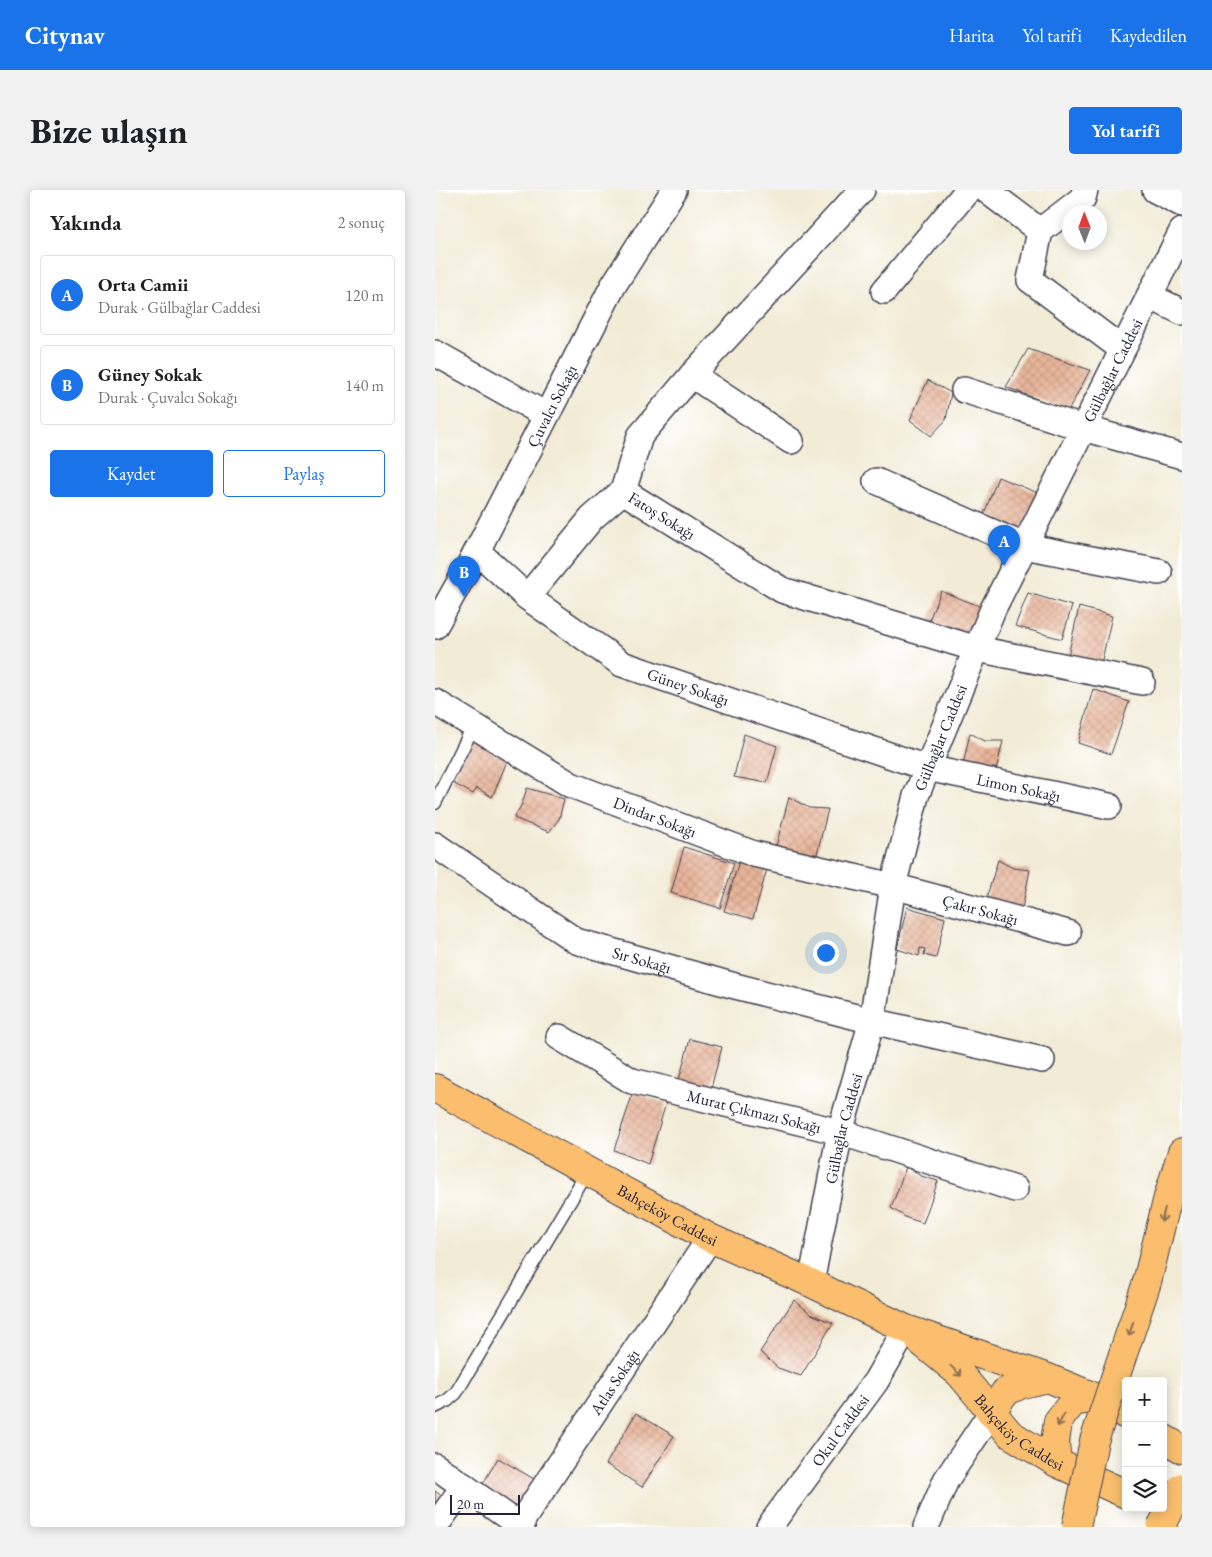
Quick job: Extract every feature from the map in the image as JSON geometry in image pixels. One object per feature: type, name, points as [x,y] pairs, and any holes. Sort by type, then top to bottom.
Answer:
[{"type":"main road","name":"Bahçeköy Caddesi","points":[[435,1088],[710,1238],[811,1283],[906,1329],[1048,1378],[1097,1398],[1122,1413]]},
{"type":"main road","points":[[1075,1527],[1094,1441],[1147,1282],[1168,1197],[1182,1152]]},
{"type":"main road","name":"Bahçeköy Caddesi","points":[[906,1329],[960,1374],[1010,1434],[1057,1463],[1122,1492]]},
{"type":"main road","points":[[991,1413],[1005,1392],[1022,1384],[1048,1378]]},
{"type":"main road","points":[[1057,1463],[1055,1443],[1058,1421],[1073,1402],[1097,1398]]},
{"type":"main road","points":[[1167,1440],[1182,1449]]},
{"type":"main road","points":[[1161,1527],[1182,1486]]},
{"type":"main road","points":[[1167,1512],[1182,1519]]},
{"type":"street","name":"Çuvalcı Sokağı","points":[[435,626],[477,551],[613,286],[673,190]]},
{"type":"street","name":"Fatoş Sokağı","points":[[862,190],[692,375],[640,436],[623,491],[782,590],[977,649],[1143,682]]},
{"type":"street","points":[[884,291],[968,190]]},
{"type":"street","points":[[986,190],[1040,231]]},
{"type":"street","points":[[1085,190],[1083,198],[1040,231],[1029,280],[1122,349]]},
{"type":"street","points":[[1155,190],[1182,204]]},
{"type":"street","name":"Gülbağlar Caddesi","points":[[811,1283],[840,1132],[872,1021],[893,886],[916,796],[993,609],[1182,231]]},
{"type":"street","points":[[1149,296],[1182,312]]},
{"type":"street","points":[[435,354],[547,415]]},
{"type":"street","points":[[692,375],[791,441]]},
{"type":"street","points":[[964,390],[1083,428],[1182,456]]},
{"type":"street","points":[[876,481],[1024,546],[1159,572]]},
{"type":"street","points":[[527,597],[592,518],[623,491]]},
{"type":"street","name":"Güney Sokağı","points":[[477,551],[527,597],[622,664],[927,768]]},
{"type":"street","name":"Dindar Sokağı","points":[[435,702],[571,785],[753,854],[893,886]]},
{"type":"street","name":"Limon Sokağı","points":[[927,768],[1109,806]]},
{"type":"street","name":"Sır Sokağı","points":[[435,845],[576,941],[735,986],[872,1021],[1042,1060]]},
{"type":"street","name":"Çakır Sokağı","points":[[893,886],[1068,934]]},
{"type":"street","name":"Murat Çıkmazı Sokağı","points":[[559,1037],[632,1081],[840,1132],[1015,1189]]},
{"type":"street","name":"Atlas Sokağı","points":[[520,1526],[710,1238]]},
{"type":"street","name":"Okul Caddesi","points":[[769,1527],[876,1382],[906,1329]]},
{"type":"street","points":[[926,1527],[946,1480],[991,1413]]},
{"type":"street","points":[[435,1466],[520,1526]]},
{"type":"street","points":[[435,1527],[464,1486]]},
{"type":"lane","points":[[435,803],[473,726]]},
{"type":"lane","points":[[435,1407],[447,1401],[456,1393],[588,1171]]},
{"type":"building","points":[[1028,349],[1090,370],[1068,411],[1006,387]]},
{"type":"building","points":[[928,380],[951,393],[946,420],[931,436],[910,420]]},
{"type":"building","points":[[998,477],[1038,493],[1021,530],[984,514]]},
{"type":"building","points":[[941,591],[987,609],[973,643],[927,625]]},
{"type":"building","points":[[1028,593],[1072,606],[1062,639],[1015,626]]},
{"type":"building","points":[[1079,607],[1112,616],[1101,664],[1068,656]]},
{"type":"building","points":[[1093,689],[1129,702],[1111,754],[1078,743]]},
{"type":"building","points":[[970,733],[985,741],[1003,741],[995,775],[963,765]]},
{"type":"building","points":[[744,734],[777,746],[767,783],[734,777]]},
{"type":"building","points":[[474,737],[508,759],[492,797],[477,788],[473,794],[451,782]]},
{"type":"building","points":[[527,788],[564,799],[559,819],[549,832],[514,818],[522,804]]},
{"type":"building","points":[[789,797],[809,808],[828,809],[815,862],[775,850]]},
{"type":"building","points":[[684,847],[734,863],[720,908],[671,893]]},
{"type":"building","points":[[998,860],[1013,868],[1030,870],[1022,909],[986,899]]},
{"type":"building","points":[[739,861],[767,869],[753,919],[724,911]]},
{"type":"building","points":[[907,907],[945,918],[936,958],[924,955],[925,949],[920,948],[919,956],[897,949]]},
{"type":"building","points":[[690,1039],[722,1047],[711,1088],[679,1080]]},
{"type":"building","points":[[634,1090],[651,1099],[666,1103],[648,1164],[614,1150]]},
{"type":"building","points":[[906,1167],[921,1176],[938,1181],[923,1223],[907,1218],[891,1208]]},
{"type":"building","points":[[794,1300],[811,1314],[833,1323],[801,1376],[778,1368],[760,1352]]},
{"type":"building","points":[[636,1413],[674,1436],[642,1487],[606,1464]]},
{"type":"building","points":[[498,1458],[534,1479],[516,1508],[481,1487]]},
{"type":"building","points":[[435,1491],[446,1499],[435,1514]]},
{"type":"place","name":"Orta Camii","points":[[1004,566]]},
{"type":"place","name":"Güney Sokak","points":[[464,597]]}]
